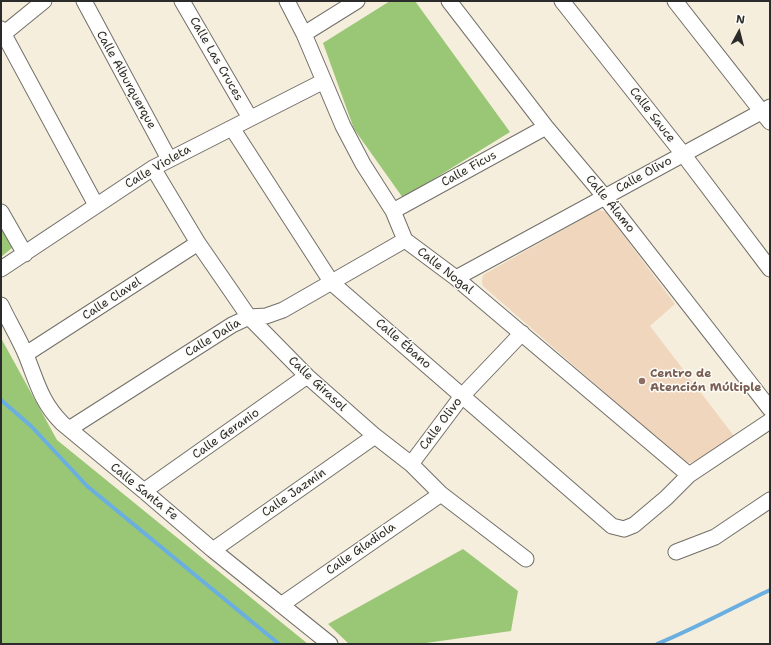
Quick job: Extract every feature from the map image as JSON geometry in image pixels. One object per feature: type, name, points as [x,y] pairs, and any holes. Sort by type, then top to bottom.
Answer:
[{"type":"street","points":[[44,1],[2,33],[96,205]]},
{"type":"street","name":"Calle Alburquerque","points":[[84,1],[169,159]]},
{"type":"street","name":"Calle Las Cruces","points":[[182,1],[250,118]]},
{"type":"street","name":"Calle Nogal","points":[[287,1],[304,34],[343,126],[360,158],[392,211],[405,240],[456,278],[688,475]]},
{"type":"street","points":[[304,34],[357,1]]},
{"type":"street","name":"Calle Álamo","points":[[449,1],[546,127],[604,196],[770,409]]},
{"type":"street","name":"Calle Sauce","points":[[562,1],[683,154],[770,269]]},
{"type":"street","points":[[675,1],[767,114]]},
{"type":"street","name":"Calle Violeta","points":[[1,269],[153,168],[324,81]]},
{"type":"street","name":"Calle Olivo","points":[[456,278],[683,154],[767,114]]},
{"type":"street","name":"Calle Ficus","points":[[392,211],[546,127]]},
{"type":"street","name":"Calle Ébano","points":[[232,128],[332,283],[612,526],[624,529],[634,525],[666,498],[688,475]]},
{"type":"street","name":"Calle Girasol","points":[[153,168],[198,243],[249,317],[307,376],[374,436],[411,464],[441,494],[526,559]]},
{"type":"street","points":[[1,212],[25,254]]},
{"type":"street","name":"Calle Dalia","points":[[69,429],[232,325],[249,317],[266,316],[283,310],[405,240]]},
{"type":"street","name":"Calle Clavel","points":[[26,354],[198,243]]},
{"type":"street","name":"Calle Santa Fe","points":[[1,305],[26,354],[45,403],[51,412],[104,460],[144,491],[213,550],[330,644]]},
{"type":"street","name":"Calle Olivo","points":[[411,464],[462,396],[522,333]]},
{"type":"street","name":"Calle Geranio","points":[[144,491],[307,376]]},
{"type":"street","points":[[688,475],[770,421]]},
{"type":"street","name":"Calle Jazmín","points":[[213,550],[374,436]]},
{"type":"street","name":"Calle Gladiola","points":[[281,605],[441,494]]},
{"type":"street","points":[[676,552],[715,537],[770,500]]},
{"type":"shaded area","name":"Centro de Atención Múltiple","points":[[598,210],[606,212],[675,304],[650,326],[734,436],[695,462],[688,463],[683,461],[483,286],[483,275]]},
{"type":"green space","points":[[390,1],[415,1],[510,132],[403,198],[354,129],[323,43]]},
{"type":"green space","points":[[1,228],[12,248],[1,257]]},
{"type":"green space","points":[[1,338],[57,440],[308,644],[1,644]]},
{"type":"green space","points":[[463,549],[518,591],[511,631],[419,644],[349,644],[328,624]]},
{"type":"waterway","points":[[1,400],[31,426],[87,486],[279,644]]},
{"type":"waterway","points":[[657,644],[700,625],[770,590]]},
{"type":"place","name":"Centro de Atención Múltiple","points":[[642,381]]}]
